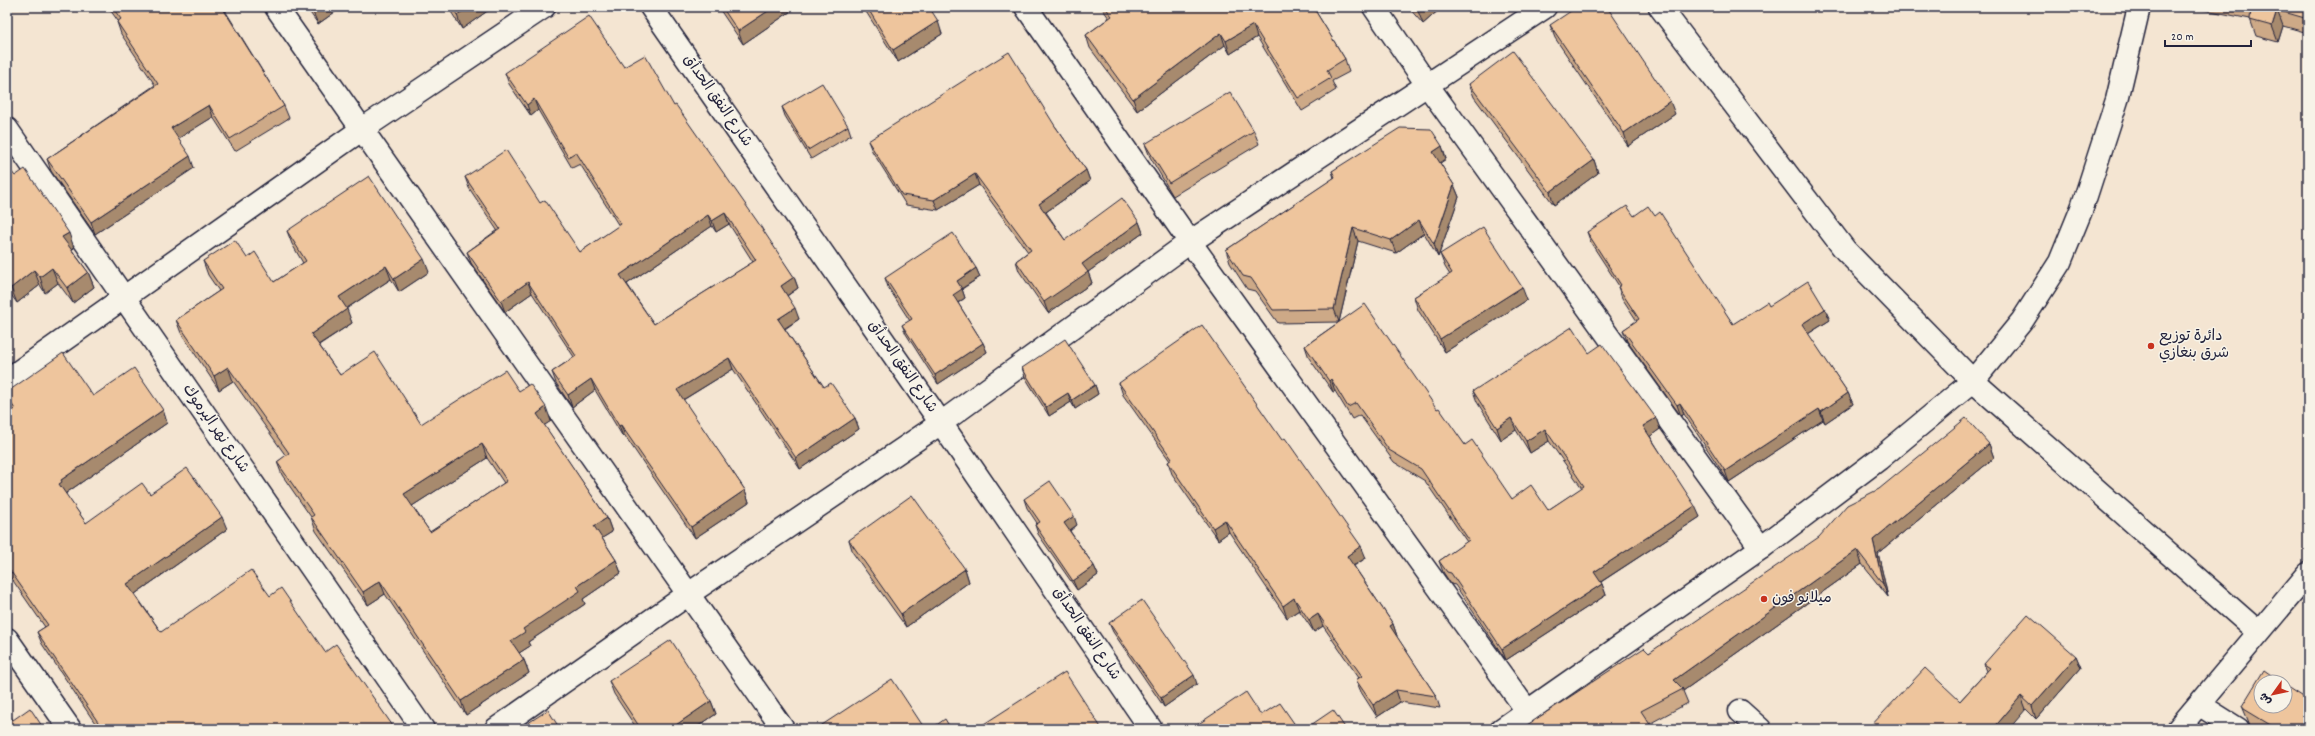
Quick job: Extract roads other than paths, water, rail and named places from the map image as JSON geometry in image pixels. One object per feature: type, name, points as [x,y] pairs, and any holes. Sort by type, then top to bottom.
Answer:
[{"type":"street","points":[[276,7],[361,130],[690,593],[784,729]]},
{"type":"street","points":[[7,380],[361,130],[544,7]]},
{"type":"street","name":"شارع النفق الحدأق","points":[[651,7],[941,423],[1151,729]]},
{"type":"street","points":[[1026,7],[1190,242],[1528,712]]},
{"type":"street","points":[[1374,7],[1428,86],[1761,548]]},
{"type":"street","points":[[496,729],[690,593],[941,423],[1190,242],[1428,86],[1545,7]]},
{"type":"street","points":[[1660,7],[1845,250],[1973,381],[2258,632]]},
{"type":"street","points":[[1502,729],[1761,548],[1880,459],[1973,381],[2022,321],[2060,262],[2082,208],[2117,100],[2139,7]]},
{"type":"street","name":"شارع نهر اليرموك","points":[[7,129],[423,729]]},
{"type":"street","points":[[2178,729],[2200,705],[2258,632],[2308,574]]},
{"type":"street","points":[[7,639],[70,729]]},
{"type":"street","points":[[2200,705],[2238,729]]},
{"type":"street","points":[[1740,712],[1760,729]]},
{"type":"place","name":"دائرة توزيع شرق بنغازي","points":[[2151,346]]},
{"type":"place","name":"ميلانو فون","points":[[1764,599]]}]
